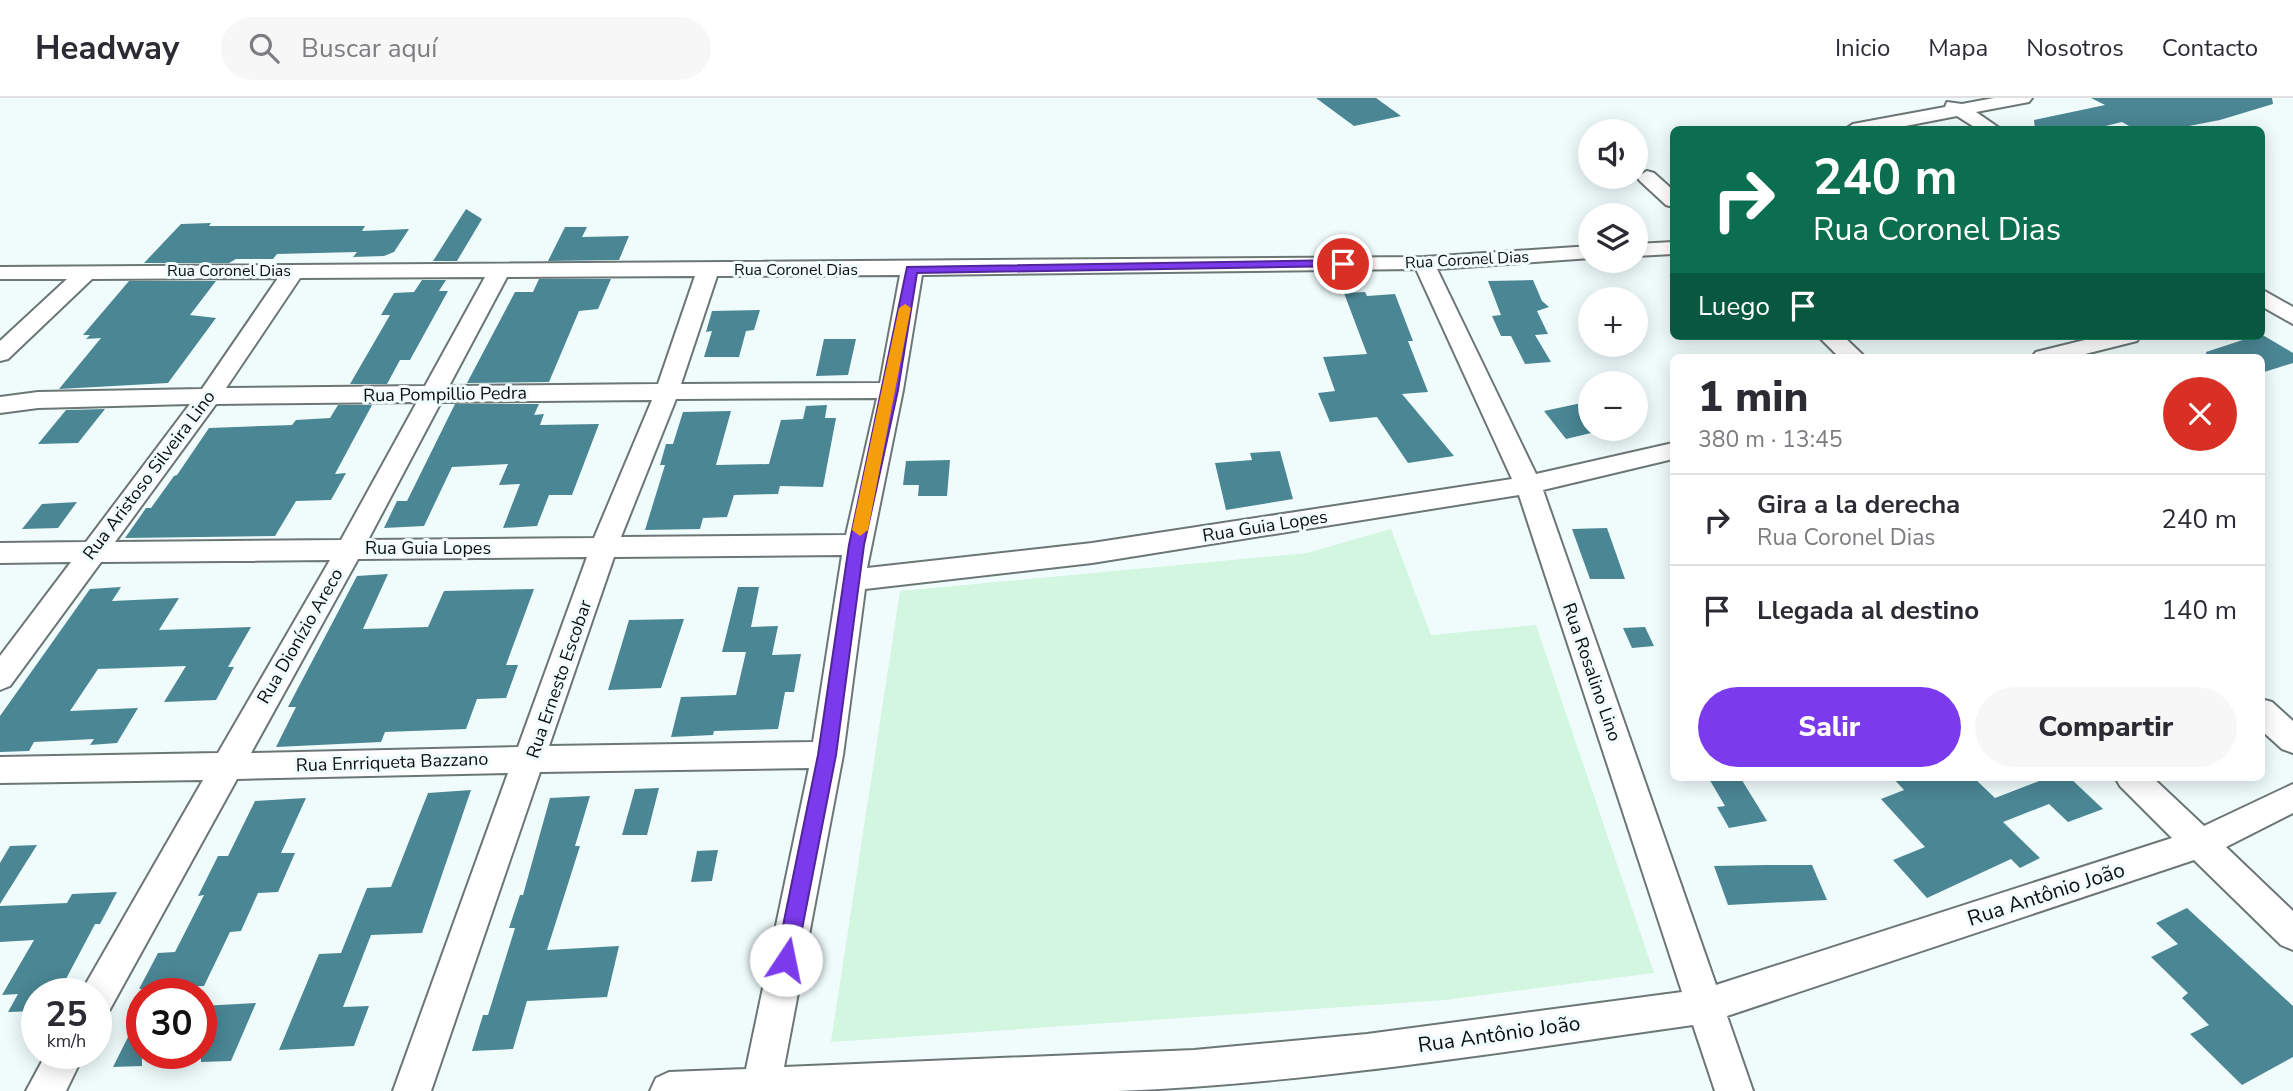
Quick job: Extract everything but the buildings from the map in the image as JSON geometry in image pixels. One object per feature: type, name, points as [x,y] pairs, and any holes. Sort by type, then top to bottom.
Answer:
[{"type":"street","points":[[1939,98],[1987,126]]},
{"type":"street","points":[[1873,126],[2022,98]]},
{"type":"street","points":[[1670,170],[1647,177],[1670,198]]},
{"type":"street","points":[[1648,249],[1670,248]]},
{"type":"street","name":"Rua Coronel Dias","points":[[0,273],[295,269],[912,270],[1424,263],[1578,254]]},
{"type":"street","name":"Rua Rosalino Lino","points":[[1424,263],[1528,485],[1734,1091]]},
{"type":"street","name":"Rua Ernesto Escobar","points":[[412,1091],[604,547],[667,392],[709,268]]},
{"type":"street","name":"Rua Aristoso Silveira Lino","points":[[0,678],[209,396],[295,269]]},
{"type":"street","points":[[0,354],[89,270]]},
{"type":"street","name":"Rua Dionízio Areco","points":[[108,978],[350,549],[500,270]]},
{"type":"street","points":[[761,1089],[827,755],[857,545],[891,390],[912,270]]},
{"type":"street","points":[[2265,301],[2293,296]]},
{"type":"street","points":[[2265,302],[2293,317]]},
{"type":"street","points":[[1834,340],[1850,354]]},
{"type":"street","points":[[2056,354],[2113,340]]},
{"type":"street","name":"Rua Pompillio Pedra","points":[[0,405],[38,400],[209,396],[891,390]]},
{"type":"street","name":"Rua Guia Lopes","points":[[853,580],[1092,553],[1528,485],[1670,452]]},
{"type":"street","name":"Rua Guia Lopes","points":[[0,554],[857,545]]},
{"type":"street","points":[[2265,715],[2293,740]]},
{"type":"street","name":"Rua Enrriqueta Bazzano","points":[[0,770],[225,768],[532,757],[827,755]]},
{"type":"street","points":[[2135,781],[2293,934]]},
{"type":"street","name":"Rua Antônio João","points":[[669,1091],[1194,1069],[1367,1052],[1705,1006],[2199,844],[2293,798]]},
{"type":"street","points":[[45,1091],[57,1069]]},
{"type":"green space","points":[[1391,529],[1431,635],[1536,625],[1654,973],[1445,1000],[831,1042],[900,591],[1307,553]]},
{"type":"slow traffic","points":[[860,530],[891,390],[905,308]]},
{"type":"route","points":[[786,960],[827,755],[857,545],[891,390],[912,270],[1343,264]]}]
